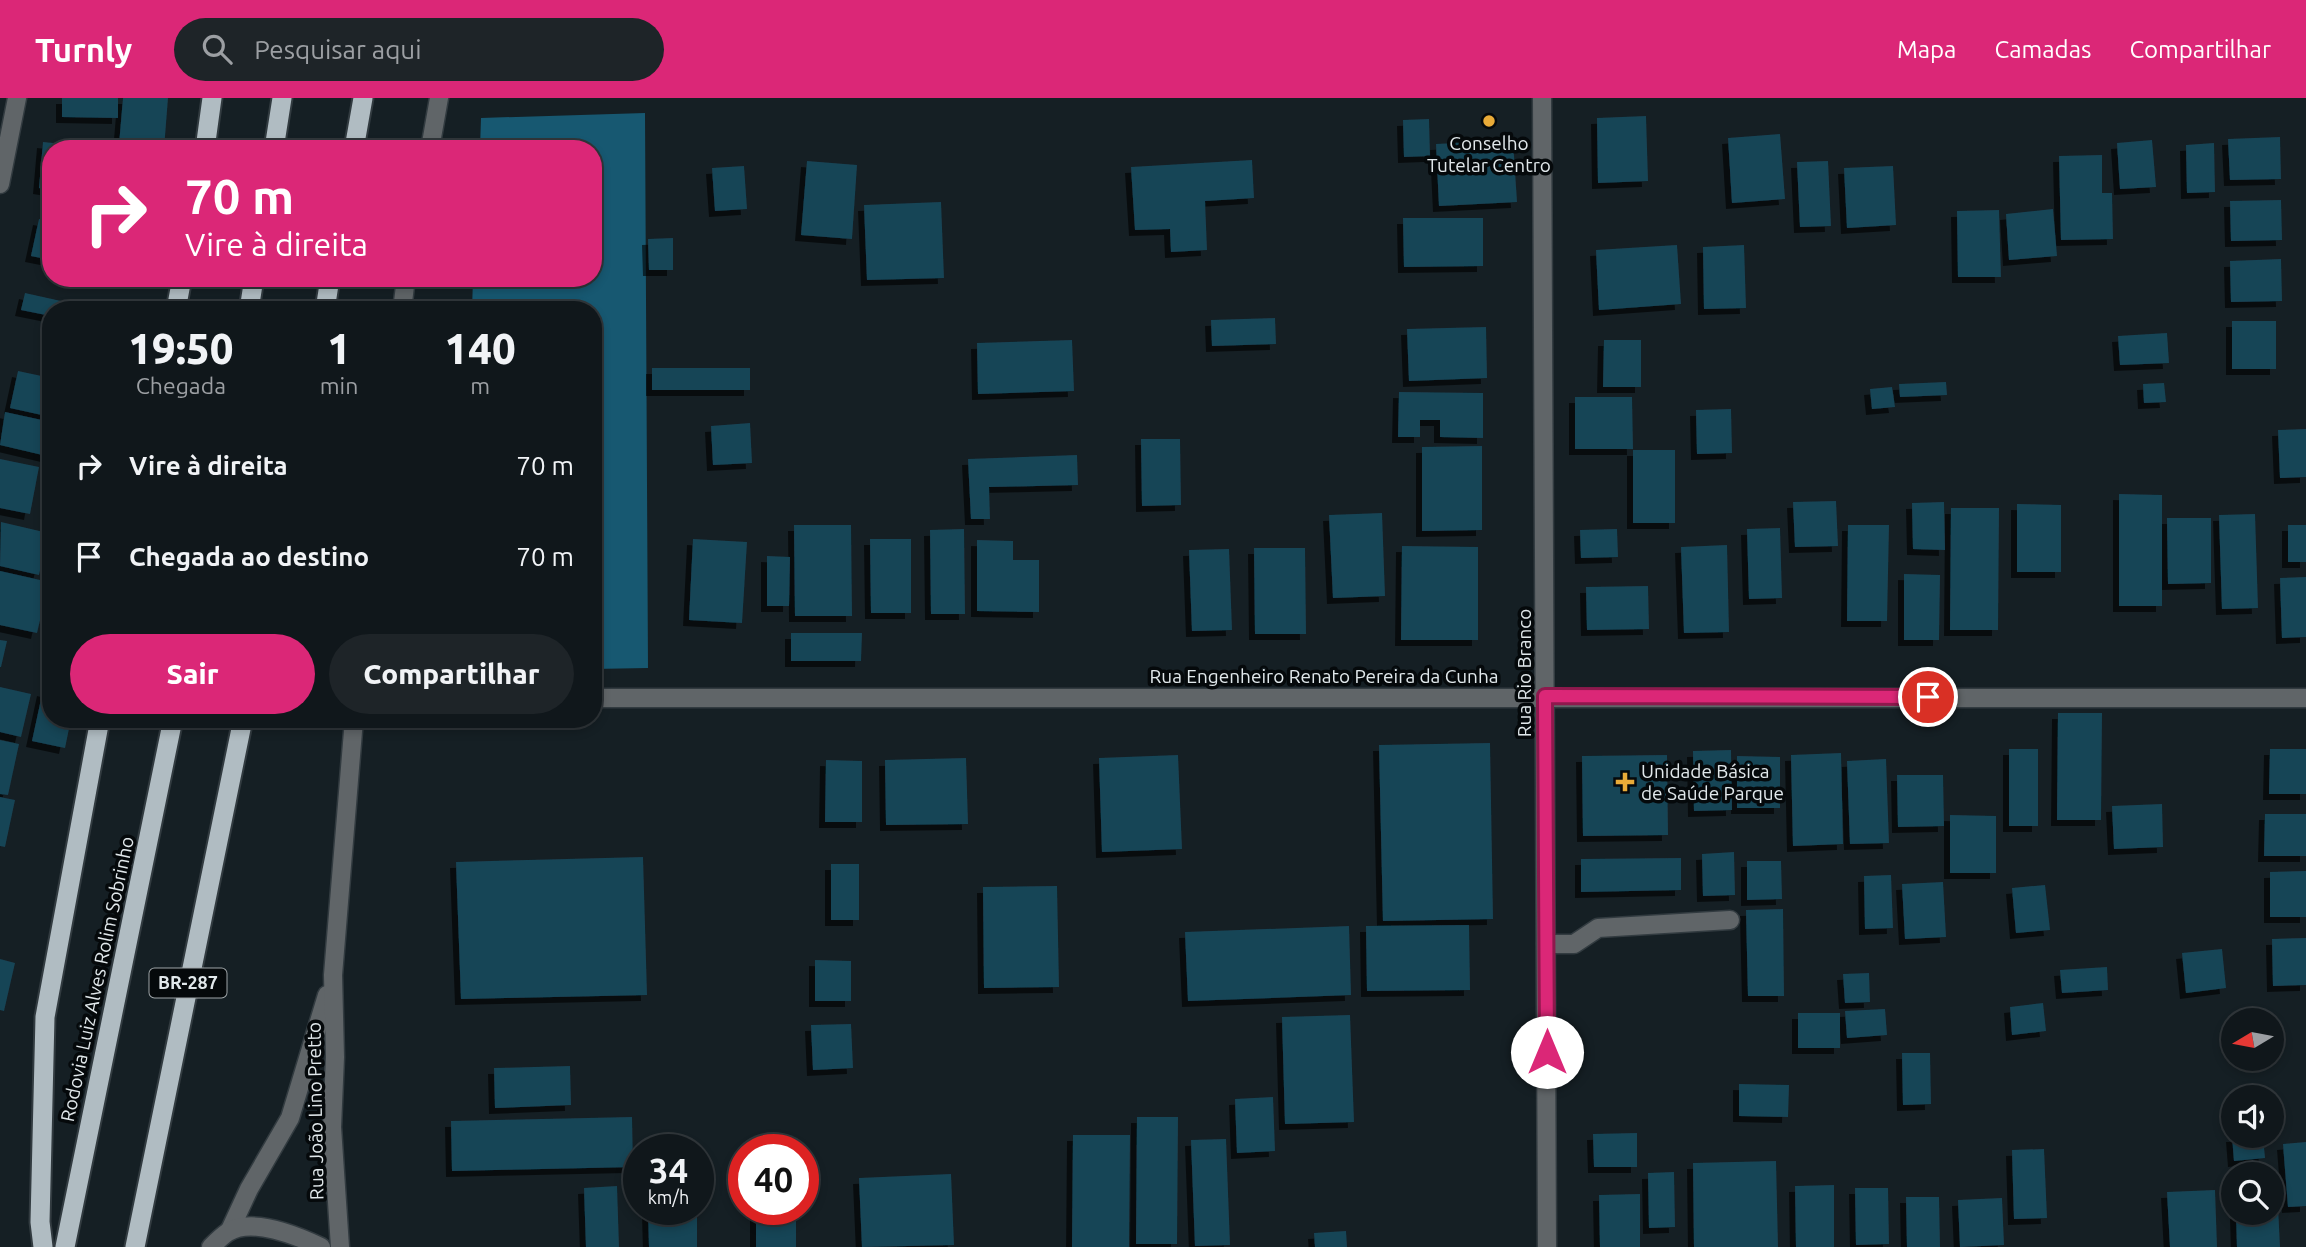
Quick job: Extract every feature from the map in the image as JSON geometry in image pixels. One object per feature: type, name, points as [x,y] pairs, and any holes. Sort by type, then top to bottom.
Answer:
[{"type":"highway","points":[[206,140],[212,98]]},
{"type":"highway","points":[[275,140],[282,98]]},
{"type":"highway","points":[[356,140],[363,98]]},
{"type":"highway","points":[[43,1247],[40,1222],[45,1017],[98,728]]},
{"type":"highway","name":"Rodovia Luiz Alves Rolim Sobrinho","points":[[65,1247],[171,728]]},
{"type":"highway","name":"BR-287","points":[[135,1247],[241,728]]},
{"type":"street","points":[[1,178],[17,98]]},
{"type":"street","points":[[432,140],[439,98]]},
{"type":"street","name":"Rua Rio Branco","points":[[1542,98],[1547,1247]]},
{"type":"street","name":"Rua Engenheiro Renato Pereira da Cunha","points":[[602,698],[2306,698]]},
{"type":"street","name":"Rua João Lino Pretto","points":[[340,1247],[332,1127],[335,1057],[332,975],[353,728]]},
{"type":"street","points":[[1546,944],[1574,944],[1598,928],[1730,919]]},
{"type":"street","name":"Rua João Lino Pretto","points":[[230,1230],[249,1189],[290,1118],[311,1055],[332,975]]},
{"type":"street","points":[[211,1247],[230,1230],[260,1228],[285,1231],[321,1247]]},
{"type":"shaded area","points":[[645,113],[648,668],[602,669],[602,301],[472,301],[473,287],[602,287],[602,140],[480,140],[481,118]]},
{"type":"building","points":[[62,98],[118,98],[118,118],[62,117]]},
{"type":"building","points":[[123,98],[168,98],[165,140],[119,140]]},
{"type":"building","points":[[1646,116],[1648,181],[1598,183],[1597,118]]},
{"type":"building","points":[[1429,119],[1430,156],[1404,157],[1403,120]]},
{"type":"building","points":[[1780,134],[1785,199],[1732,203],[1728,138]]},
{"type":"building","points":[[2280,137],[2281,179],[2230,180],[2228,139]]},
{"type":"building","points":[[1513,140],[1517,202],[1439,206],[1436,144]]},
{"type":"building","points":[[2152,140],[2156,187],[2120,189],[2117,143]]},
{"type":"building","points":[[2214,143],[2215,192],[2187,193],[2186,145]]},
{"type":"building","points":[[42,154],[42,188],[39,188]]},
{"type":"building","points":[[2102,155],[2102,193],[2112,193],[2113,239],[2061,240],[2059,156]]},
{"type":"building","points":[[1252,160],[1254,198],[1205,201],[1207,250],[1171,252],[1170,229],[1135,230],[1131,167]]},
{"type":"building","points":[[807,161],[857,165],[852,239],[801,235]]},
{"type":"building","points":[[1828,161],[1831,226],[1800,227],[1797,162]]},
{"type":"building","points":[[744,166],[747,209],[715,211],[712,168]]},
{"type":"building","points":[[1893,166],[1896,225],[1847,228],[1844,168]]},
{"type":"building","points":[[2281,200],[2282,240],[2231,241],[2230,201]]},
{"type":"building","points":[[941,202],[944,278],[867,280],[864,205]]},
{"type":"building","points":[[2053,209],[2057,256],[2009,260],[2006,214]]},
{"type":"building","points":[[1999,210],[2001,277],[1958,277],[1957,211]]},
{"type":"building","points":[[1403,218],[1483,218],[1483,266],[1404,267]]},
{"type":"building","points":[[39,219],[42,220],[42,258],[31,256]]},
{"type":"building","points":[[673,238],[673,270],[649,270],[648,239]]},
{"type":"building","points":[[1677,245],[1681,304],[1599,310],[1596,250]]},
{"type":"building","points":[[1744,245],[1746,308],[1704,309],[1703,247]]},
{"type":"building","points":[[2281,259],[2282,301],[2231,302],[2230,261]]},
{"type":"building","points":[[25,293],[61,301],[42,301],[42,314],[21,310]]},
{"type":"building","points":[[1275,318],[1276,344],[1212,346],[1211,320]]},
{"type":"building","points":[[2232,321],[2276,321],[2276,369],[2232,369]]},
{"type":"building","points":[[1486,327],[1487,378],[1409,381],[1407,329]]},
{"type":"building","points":[[2167,333],[2169,363],[2120,365],[2118,336]]},
{"type":"building","points":[[1072,340],[1074,391],[978,394],[977,343]]},
{"type":"building","points":[[1604,340],[1641,340],[1641,387],[1603,387]]},
{"type":"building","points":[[652,368],[750,368],[750,390],[652,390]]},
{"type":"building","points":[[18,371],[42,376],[42,415],[10,408]]},
{"type":"building","points":[[1946,382],[1947,395],[1900,397],[1899,384]]},
{"type":"building","points":[[2164,383],[2166,402],[2144,403],[2143,384]]},
{"type":"building","points":[[1892,387],[1895,407],[1872,409],[1870,389]]},
{"type":"building","points":[[1399,392],[1483,393],[1483,438],[1440,437],[1440,420],[1420,420],[1420,437],[1398,437]]},
{"type":"building","points":[[1575,397],[1632,397],[1633,449],[1575,449]]},
{"type":"building","points":[[1731,409],[1732,453],[1697,454],[1696,410]]},
{"type":"building","points":[[5,412],[42,420],[42,455],[0,445]]},
{"type":"building","points":[[750,423],[752,463],[713,465],[711,426]]},
{"type":"building","points":[[2306,429],[2306,477],[2280,478],[2278,430]]},
{"type":"building","points":[[1141,439],[1180,439],[1181,505],[1142,506]]},
{"type":"building","points":[[1482,446],[1482,530],[1422,531],[1422,447]]},
{"type":"building","points":[[1633,450],[1675,450],[1675,523],[1633,523]]},
{"type":"building","points":[[1077,455],[1078,485],[989,487],[990,519],[971,519],[968,459]]},
{"type":"building","points":[[0,459],[39,467],[30,514],[0,508]]},
{"type":"building","points":[[2119,494],[2162,495],[2162,606],[2119,606]]},
{"type":"building","points":[[1836,501],[1838,546],[1795,547],[1793,502]]},
{"type":"building","points":[[1944,502],[1945,550],[1913,549],[1912,503]]},
{"type":"building","points":[[2017,504],[2061,505],[2061,572],[2017,572]]},
{"type":"building","points":[[1951,508],[1999,508],[1998,630],[1950,630]]},
{"type":"building","points":[[1382,513],[1385,596],[1333,598],[1329,515]]},
{"type":"building","points":[[2255,514],[2258,608],[2222,609],[2219,515]]},
{"type":"building","points":[[2167,518],[2211,518],[2211,583],[2168,584]]},
{"type":"building","points":[[1,522],[42,532],[39,575],[0,566]]},
{"type":"building","points":[[794,525],[851,525],[852,616],[795,616]]},
{"type":"building","points":[[1848,525],[1889,525],[1887,621],[1847,621]]},
{"type":"building","points":[[2288,525],[2306,525],[2306,562],[2288,562]]},
{"type":"building","points":[[1780,528],[1782,598],[1749,599],[1747,529]]},
{"type":"building","points":[[964,529],[965,614],[931,614],[930,530]]},
{"type":"building","points":[[1617,529],[1618,557],[1581,558],[1580,530]]},
{"type":"building","points":[[693,539],[747,542],[742,623],[689,620]]},
{"type":"building","points":[[870,539],[911,539],[911,613],[871,613]]},
{"type":"building","points":[[977,540],[1013,541],[1013,560],[1039,560],[1039,612],[977,611]]},
{"type":"building","points":[[1727,545],[1729,632],[1684,633],[1681,547]]},
{"type":"building","points":[[1402,546],[1478,547],[1478,640],[1401,640]]},
{"type":"building","points":[[1254,548],[1305,548],[1306,634],[1255,634]]},
{"type":"building","points":[[1229,549],[1232,630],[1192,631],[1189,550]]},
{"type":"building","points":[[767,556],[790,557],[789,606],[767,606]]},
{"type":"building","points":[[0,571],[42,580],[42,612],[37,633],[0,625]]},
{"type":"building","points":[[1904,574],[1940,575],[1939,640],[1904,640]]},
{"type":"building","points":[[2306,577],[2306,637],[2282,638],[2280,578]]},
{"type":"building","points":[[1648,586],[1649,629],[1587,630],[1586,587]]},
{"type":"building","points":[[791,633],[862,633],[861,661],[791,661]]},
{"type":"building","points":[[0,640],[7,641],[1,667],[0,667]]},
{"type":"building","points":[[0,687],[31,694],[21,737],[0,732]]},
{"type":"building","points":[[42,695],[42,728],[69,728],[65,748],[32,741]]},
{"type":"building","points":[[2058,713],[2102,713],[2101,820],[2057,820]]},
{"type":"building","points":[[0,740],[19,744],[8,795],[0,794]]},
{"type":"building","points":[[1490,743],[1493,919],[1383,921],[1379,745]]},
{"type":"building","points":[[2009,749],[2038,749],[2038,826],[2009,826]]},
{"type":"building","points":[[2270,749],[2306,749],[2306,794],[2269,794]]},
{"type":"building","points":[[1731,750],[1732,810],[1694,811],[1693,751]]},
{"type":"building","points":[[1841,753],[1843,844],[1793,846],[1791,755]]},
{"type":"building","points":[[1178,755],[1182,849],[1102,852],[1099,758]]},
{"type":"building","points":[[1667,755],[1668,835],[1583,836],[1582,756]]},
{"type":"building","points":[[1737,756],[1780,757],[1780,808],[1737,808]]},
{"type":"building","points":[[966,758],[968,824],[886,825],[885,760]]},
{"type":"building","points":[[1886,759],[1889,843],[1850,844],[1847,761]]},
{"type":"building","points":[[826,760],[862,761],[862,822],[825,822]]},
{"type":"building","points":[[1897,775],[1943,775],[1944,826],[1898,827]]},
{"type":"building","points":[[0,797],[15,800],[5,847],[0,846]]},
{"type":"building","points":[[2162,804],[2163,847],[2114,849],[2112,806]]},
{"type":"building","points":[[2265,814],[2306,814],[2306,856],[2264,856]]},
{"type":"building","points":[[1950,815],[1996,816],[1996,873],[1950,873]]},
{"type":"building","points":[[1734,852],[1735,895],[1703,896],[1702,854]]},
{"type":"building","points":[[643,857],[647,995],[461,999],[456,862]]},
{"type":"building","points":[[1681,858],[1681,890],[1581,892],[1581,859]]},
{"type":"building","points":[[1747,861],[1781,861],[1782,899],[1747,900]]},
{"type":"building","points":[[831,864],[859,864],[859,920],[831,920]]},
{"type":"building","points":[[2306,871],[2306,917],[2270,917],[2270,872]]},
{"type":"building","points":[[1891,875],[1893,928],[1865,929],[1864,876]]},
{"type":"building","points":[[1943,882],[1946,937],[1905,939],[1902,884]]},
{"type":"building","points":[[2045,885],[2050,930],[2016,933],[2012,888]]},
{"type":"building","points":[[1057,886],[1059,987],[984,988],[983,887]]},
{"type":"building","points":[[1783,909],[1784,996],[1748,996],[1746,910]]},
{"type":"building","points":[[1469,925],[1470,990],[1367,991],[1366,926]]},
{"type":"building","points":[[1349,926],[1351,995],[1188,1001],[1185,932]]},
{"type":"building","points":[[2306,938],[2306,985],[2273,986],[2272,939]]},
{"type":"building","points":[[2222,949],[2226,988],[2186,993],[2182,953]]},
{"type":"building","points":[[0,959],[15,963],[4,1011],[0,1010]]},
{"type":"building","points":[[815,960],[851,961],[851,1001],[815,1001]]},
{"type":"building","points":[[2107,967],[2108,990],[2062,993],[2060,970]]},
{"type":"building","points":[[1869,973],[1870,1002],[1845,1003],[1843,974]]},
{"type":"building","points":[[2043,1003],[2046,1031],[2012,1035],[2010,1007]]},
{"type":"building","points":[[1885,1009],[1887,1035],[1847,1038],[1845,1011]]},
{"type":"building","points":[[1798,1013],[1840,1013],[1840,1048],[1798,1048]]},
{"type":"building","points":[[1350,1015],[1354,1122],[1285,1124],[1282,1017]]},
{"type":"building","points":[[851,1024],[853,1068],[813,1070],[811,1025]]},
{"type":"building","points":[[1902,1053],[1930,1053],[1931,1104],[1903,1105]]},
{"type":"building","points":[[570,1066],[571,1105],[495,1108],[494,1068]]},
{"type":"building","points":[[1739,1084],[1789,1085],[1788,1117],[1739,1116]]},
{"type":"building","points":[[1273,1097],[1275,1151],[1237,1153],[1235,1099]]},
{"type":"building","points":[[632,1117],[632,1134],[623,1134],[623,1167],[452,1171],[451,1121]]},
{"type":"building","points":[[1137,1117],[1178,1117],[1177,1244],[1136,1244]]},
{"type":"building","points":[[1637,1133],[1637,1167],[1594,1167],[1593,1134]]},
{"type":"building","points":[[1073,1135],[1130,1135],[1129,1247],[1072,1247]]},
{"type":"building","points":[[1226,1139],[1230,1245],[1195,1246],[1191,1140]]},
{"type":"building","points":[[2306,1142],[2306,1206],[2288,1207],[2284,1144]]},
{"type":"building","points":[[2233,1148],[2264,1148],[2265,1158],[2234,1161]]},
{"type":"building","points":[[2044,1149],[2047,1218],[2014,1219],[2012,1150]]},
{"type":"building","points":[[1776,1161],[1778,1247],[1694,1247],[1693,1163]]},
{"type":"building","points":[[1674,1172],[1675,1227],[1649,1228],[1648,1173]]},
{"type":"building","points":[[951,1174],[954,1245],[862,1247],[859,1178]]},
{"type":"building","points":[[1834,1185],[1834,1247],[1796,1247],[1795,1186]]},
{"type":"building","points":[[617,1186],[619,1247],[586,1247],[584,1188]]},
{"type":"building","points":[[1855,1188],[1888,1188],[1889,1244],[1856,1245]]},
{"type":"building","points":[[2215,1190],[2217,1247],[2170,1247],[2167,1192]]},
{"type":"building","points":[[1640,1194],[1640,1247],[1600,1247],[1599,1195]]},
{"type":"building","points":[[1906,1197],[1939,1197],[1940,1247],[1907,1247]]},
{"type":"building","points":[[2002,1198],[2004,1245],[1960,1247],[1958,1200]]},
{"type":"building","points":[[648,1225],[697,1225],[697,1247],[649,1247]]},
{"type":"building","points":[[756,1225],[796,1225],[796,1247],[756,1247]]},
{"type":"building","points":[[2236,1225],[2279,1225],[2280,1247],[2237,1247]]},
{"type":"building","points":[[1346,1231],[1347,1247],[1315,1247],[1314,1233]]},
{"type":"place","name":"Conselho Tutelar Centro","points":[[1489,121]]},
{"type":"place","name":"Unidade Básica de Saúde Parque","points":[[1625,782]]},
{"type":"route","points":[[1547,1052],[1545,696],[1928,697]]}]
